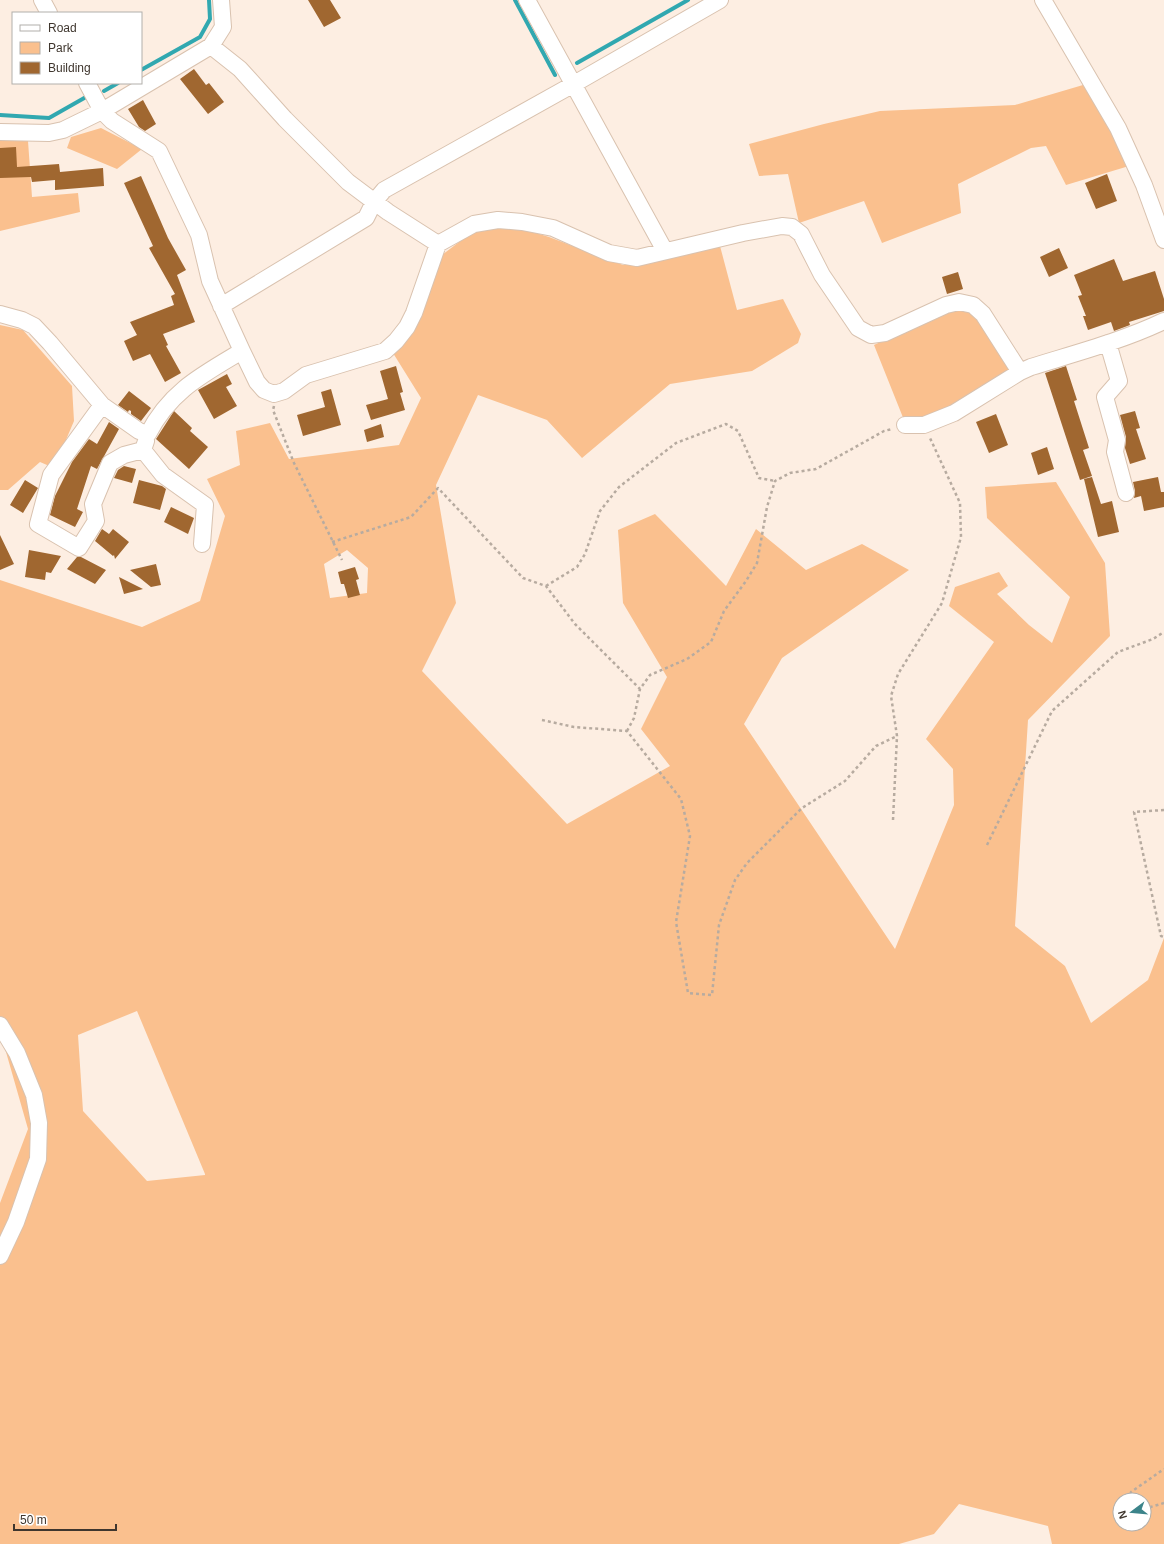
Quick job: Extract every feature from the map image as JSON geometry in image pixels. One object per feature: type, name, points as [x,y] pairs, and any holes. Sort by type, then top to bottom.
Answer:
[{"type":"street","points":[[42,0],[48,12]]},
{"type":"street","points":[[0,132],[49,133],[63,130],[102,111],[211,46],[223,27],[221,0]]},
{"type":"street","points":[[527,0],[665,251]]},
{"type":"street","points":[[221,306],[366,218],[374,202],[384,190],[574,84],[720,0]]},
{"type":"street","points":[[1043,0],[1118,128],[1144,185],[1164,240]]},
{"type":"street","points":[[211,46],[240,69],[285,119],[348,182],[388,212],[438,244]]},
{"type":"street","points":[[88,84],[102,111],[112,121],[158,151],[200,235],[210,282],[242,351],[257,382],[264,390],[274,394],[284,391],[306,375],[385,351],[396,341],[414,313],[438,244],[474,224],[498,220],[522,222],[553,228],[609,253],[637,258],[742,233],[782,226],[792,227],[801,234],[822,275],[858,328],[871,335],[885,333],[946,304],[959,302],[973,305],[983,314],[1020,372]]},
{"type":"street","points":[[0,314],[22,320],[34,326],[102,405],[139,431],[148,434]]},
{"type":"street","points":[[905,425],[924,426],[954,413],[1020,372],[1145,330],[1164,321]]},
{"type":"street","points":[[1108,343],[1119,381],[1105,397],[1117,440],[1115,452],[1126,493]]},
{"type":"street","points":[[143,450],[148,434],[156,419],[176,395],[192,381],[242,351]]},
{"type":"street","points":[[102,405],[51,475],[38,524],[79,548],[96,521],[93,504],[110,464],[124,455],[143,450]]},
{"type":"street","points":[[143,450],[163,475],[205,505],[202,544]]},
{"type":"street","points":[[0,1025],[17,1053],[34,1095],[39,1123],[38,1159],[16,1222],[0,1256]]},
{"type":"path","points":[[274,394],[273,410],[294,463],[342,560]]},
{"type":"path","points":[[546,586],[577,567],[585,554],[600,511],[618,487],[676,443],[726,424],[738,431],[759,478],[775,481],[790,473],[816,468],[884,431],[905,425]]},
{"type":"path","points":[[894,820],[897,736],[890,696],[898,674],[942,602],[961,537],[960,503],[924,426]]},
{"type":"path","points":[[627,731],[634,718],[640,689],[650,675],[687,659],[711,642],[724,611],[757,563],[767,507],[775,481]]},
{"type":"path","points":[[332,542],[411,517],[438,488],[523,578],[546,586],[575,624],[640,689]]},
{"type":"path","points":[[987,845],[1052,711],[1118,652],[1153,639],[1164,632]]},
{"type":"path","points":[[542,720],[574,727],[627,731],[681,799],[690,836],[676,922],[688,993],[712,995],[719,925],[735,880],[747,863],[802,808],[844,781],[876,746],[897,736]]},
{"type":"path","points":[[1164,810],[1134,812],[1161,936],[1164,937]]},
{"type":"path","points":[[1131,1492],[1164,1469]]},
{"type":"path","points":[[1152,1507],[1164,1503]]},
{"type":"green space","points":[[1083,85],[1114,134],[1129,166],[1066,185],[1046,146],[1031,148],[958,184],[961,213],[882,243],[864,201],[799,223],[788,174],[759,176],[749,144],[880,111],[1015,105]]},
{"type":"green space","points":[[101,128],[142,149],[117,169],[67,148],[71,137]]},
{"type":"green space","points":[[0,139],[28,141],[32,197],[78,193],[80,212],[0,231]]},
{"type":"green space","points":[[517,227],[549,237],[623,265],[651,263],[720,246],[737,310],[783,299],[801,334],[798,343],[752,371],[670,384],[582,458],[547,420],[478,395],[436,485],[456,603],[422,671],[567,824],[670,766],[641,729],[667,677],[623,603],[618,530],[655,514],[726,586],[756,529],[806,570],[862,544],[909,570],[782,658],[744,724],[895,949],[954,805],[953,769],[926,739],[994,642],[949,606],[955,587],[999,572],[1008,586],[997,594],[1029,625],[1052,643],[1070,597],[987,518],[985,487],[1056,482],[1105,563],[1110,636],[1028,720],[1015,926],[1065,966],[1091,1023],[1148,980],[1164,938],[1164,1544],[1052,1544],[1048,1526],[959,1504],[934,1534],[899,1544],[0,1544],[0,1203],[28,1129],[0,1031],[0,580],[142,627],[200,601],[225,516],[207,479],[240,465],[236,431],[270,423],[289,459],[399,445],[421,398],[393,353],[438,258],[475,230]],"holes":[[[347,550],[368,568],[367,593],[330,598],[324,564]],[[137,1011],[205,1174],[205,1175],[147,1181],[83,1111],[78,1035]]]},
{"type":"green space","points":[[951,308],[974,311],[1014,372],[928,420],[904,420],[874,345]]},
{"type":"green space","points":[[0,325],[23,330],[72,386],[74,421],[54,468],[40,462],[8,490],[0,490]]},
{"type":"building","points":[[308,0],[330,0],[341,18],[324,27]]},
{"type":"building","points":[[194,69],[206,85],[209,83],[224,102],[208,114],[180,79]]},
{"type":"building","points":[[143,100],[156,124],[145,131],[139,127],[128,109]]},
{"type":"building","points":[[16,147],[17,167],[59,164],[60,172],[103,168],[104,186],[55,190],[55,180],[32,182],[31,177],[0,178],[0,148]]},
{"type":"building","points":[[1107,174],[1117,201],[1096,209],[1085,183]]},
{"type":"building","points":[[141,176],[168,238],[186,270],[177,275],[195,322],[163,334],[168,345],[166,346],[181,373],[165,382],[150,354],[133,361],[124,341],[137,335],[130,322],[174,305],[171,296],[175,294],[149,248],[153,246],[124,183]]},
{"type":"building","points":[[1059,248],[1068,268],[1049,277],[1040,257]]},
{"type":"building","points":[[1114,259],[1123,281],[1155,271],[1164,299],[1164,311],[1129,322],[1130,325],[1114,331],[1111,322],[1088,330],[1083,316],[1086,316],[1078,296],[1082,295],[1074,275]]},
{"type":"building","points":[[958,272],[963,289],[947,294],[942,277]]},
{"type":"building","points":[[396,366],[403,392],[400,393],[405,410],[371,420],[366,405],[388,399],[380,371]]},
{"type":"building","points":[[1066,366],[1077,400],[1074,401],[1089,448],[1083,450],[1092,476],[1080,480],[1045,373]]},
{"type":"building","points":[[227,374],[232,384],[226,387],[237,406],[214,419],[198,390]]},
{"type":"building","points":[[331,389],[341,425],[303,436],[297,415],[325,407],[321,392]]},
{"type":"building","points":[[129,391],[151,408],[141,421],[131,414],[131,411],[129,410],[128,412],[118,405]]},
{"type":"building","points":[[174,411],[192,428],[190,431],[208,447],[189,469],[156,439]]},
{"type":"building","points":[[1135,411],[1140,428],[1136,429],[1146,459],[1130,464],[1125,448],[1126,437],[1120,415]]},
{"type":"building","points":[[996,414],[1008,445],[989,453],[976,422]]},
{"type":"building","points":[[109,422],[119,429],[97,469],[91,466],[77,509],[83,512],[75,527],[50,515],[55,496],[72,462],[89,439],[97,444]]},
{"type":"building","points":[[381,424],[384,437],[367,442],[364,430]]},
{"type":"building","points":[[1047,447],[1054,469],[1038,475],[1031,453]]},
{"type":"building","points":[[124,466],[136,469],[132,483],[114,478],[118,470]]},
{"type":"building","points":[[1092,477],[1101,504],[1112,501],[1119,532],[1098,537],[1084,479]]},
{"type":"building","points":[[1158,477],[1161,492],[1164,492],[1164,507],[1144,511],[1141,496],[1134,498],[1135,491],[1133,482]]},
{"type":"building","points":[[25,480],[38,488],[23,513],[10,505]]},
{"type":"building","points":[[139,480],[162,486],[166,489],[160,510],[133,503]]},
{"type":"building","points":[[171,507],[194,518],[188,534],[164,522]]},
{"type":"building","points":[[102,529],[109,534],[113,529],[129,542],[115,559],[114,555],[113,556],[95,541]]},
{"type":"building","points":[[0,535],[14,564],[0,570]]},
{"type":"building","points":[[29,550],[61,556],[51,573],[46,572],[45,580],[25,577]]},
{"type":"building","points":[[77,557],[81,557],[106,570],[95,584],[67,569]]},
{"type":"building","points":[[156,564],[161,585],[151,587],[130,570]]},
{"type":"building","points":[[355,567],[359,579],[356,580],[360,595],[348,598],[344,584],[341,584],[338,572]]},
{"type":"building","points":[[119,577],[143,589],[124,594]]},
{"type":"waterway","points":[[142,69],[200,37],[210,19],[209,0]]},
{"type":"waterway","points":[[515,0],[555,75]]},
{"type":"waterway","points":[[577,63],[688,0]]},
{"type":"waterway","points":[[104,91],[116,84]]},
{"type":"waterway","points":[[0,115],[49,118],[86,97]]}]
